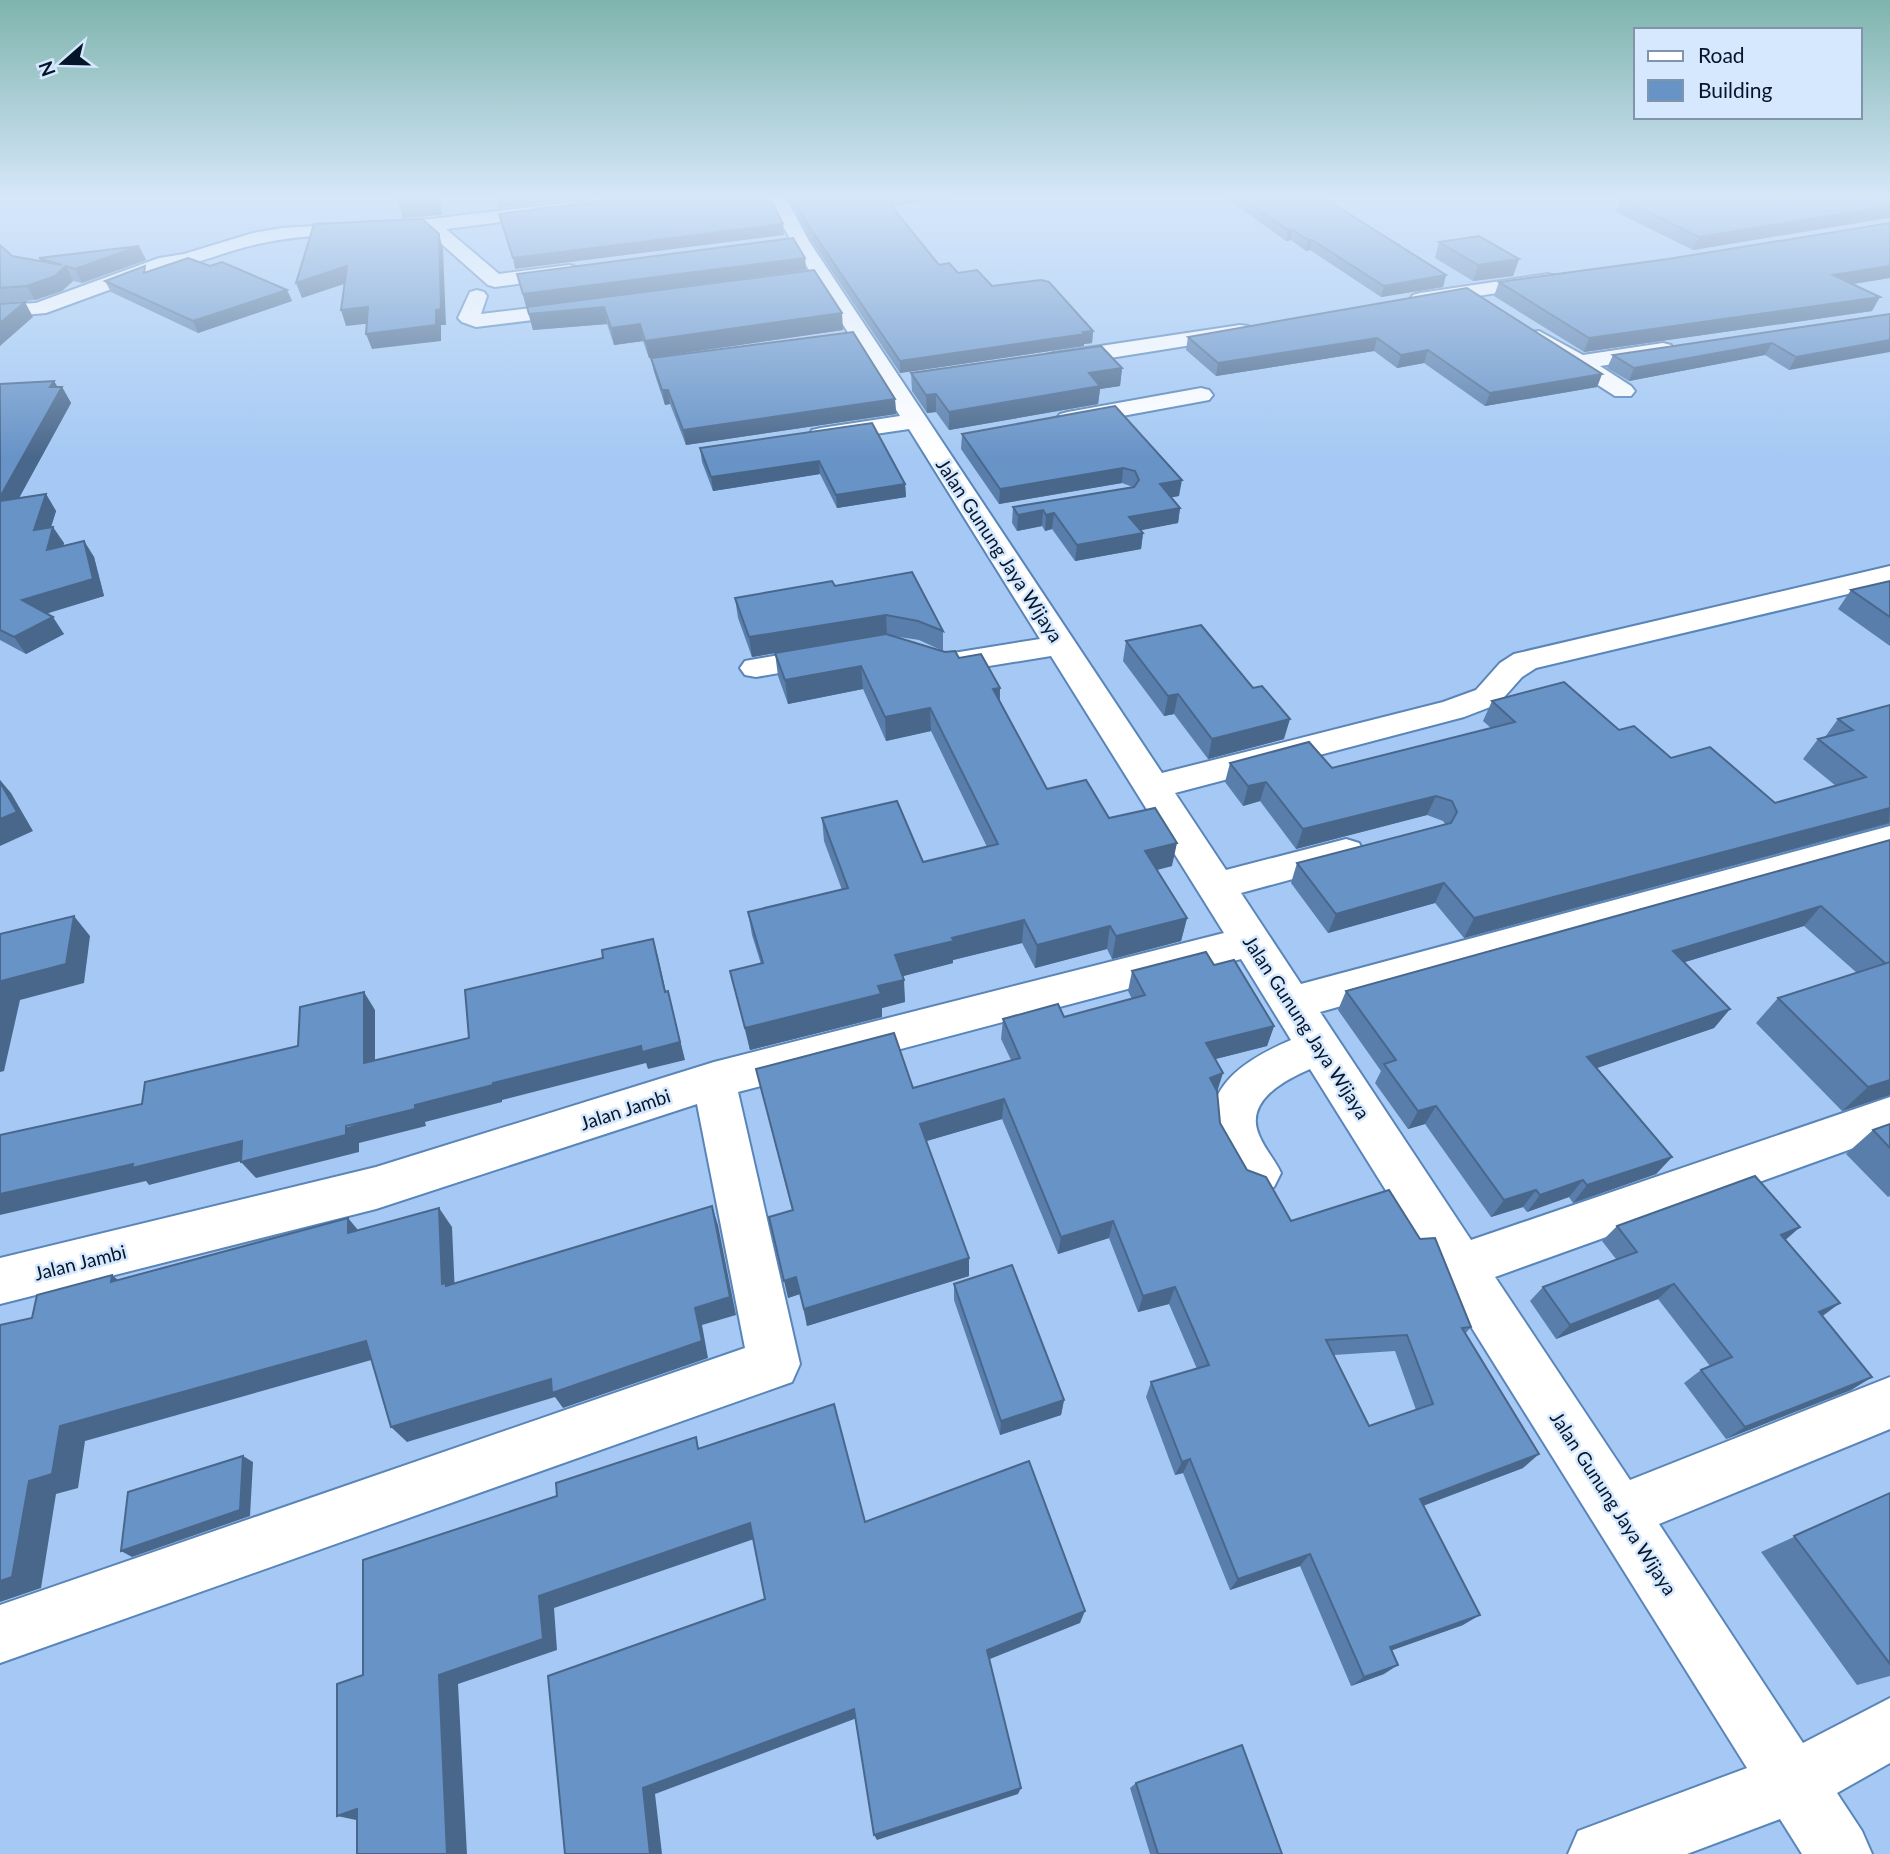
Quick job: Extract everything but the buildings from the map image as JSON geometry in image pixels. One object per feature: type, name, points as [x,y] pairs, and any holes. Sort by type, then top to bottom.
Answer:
[{"type":"street","points":[[0,311],[39,309],[105,285]]},
{"type":"street","name":"Jalan Gunung Jaya Wijaya","points":[[814,285],[848,338],[907,382],[935,435],[992,516],[1061,645],[1839,1854]]},
{"type":"street","points":[[1457,285],[1501,312]]},
{"type":"street","points":[[1403,302],[1515,285]]},
{"type":"street","points":[[477,296],[470,318],[476,321],[606,305]]},
{"type":"street","points":[[1030,364],[1260,327]]},
{"type":"street","points":[[1523,327],[1623,390]]},
{"type":"street","points":[[1579,362],[1687,346]]},
{"type":"street","points":[[1039,424],[1201,395]]},
{"type":"street","points":[[792,439],[935,435]]},
{"type":"street","points":[[1152,787],[1453,710],[1487,697],[1511,670],[1525,661],[1890,575]]},
{"type":"street","points":[[907,649],[923,659],[946,664],[1061,645]]},
{"type":"street","points":[[756,668],[848,653]]},
{"type":"street","points":[[1292,1003],[1890,839]]},
{"type":"street","points":[[1216,886],[1375,845]]},
{"type":"street","name":"Jalan Jambi","points":[[0,1281],[376,1188],[714,1080],[1252,942]]},
{"type":"street","points":[[1258,1173],[1235,1131],[1238,1101],[1259,1073],[1320,1046]]},
{"type":"street","points":[[0,1634],[774,1364],[714,1080]]},
{"type":"street","points":[[1461,1266],[1890,1116]]},
{"type":"street","points":[[1620,1512],[1890,1402]]},
{"type":"street","points":[[1601,1854],[1794,1782],[1890,1729]]}]
